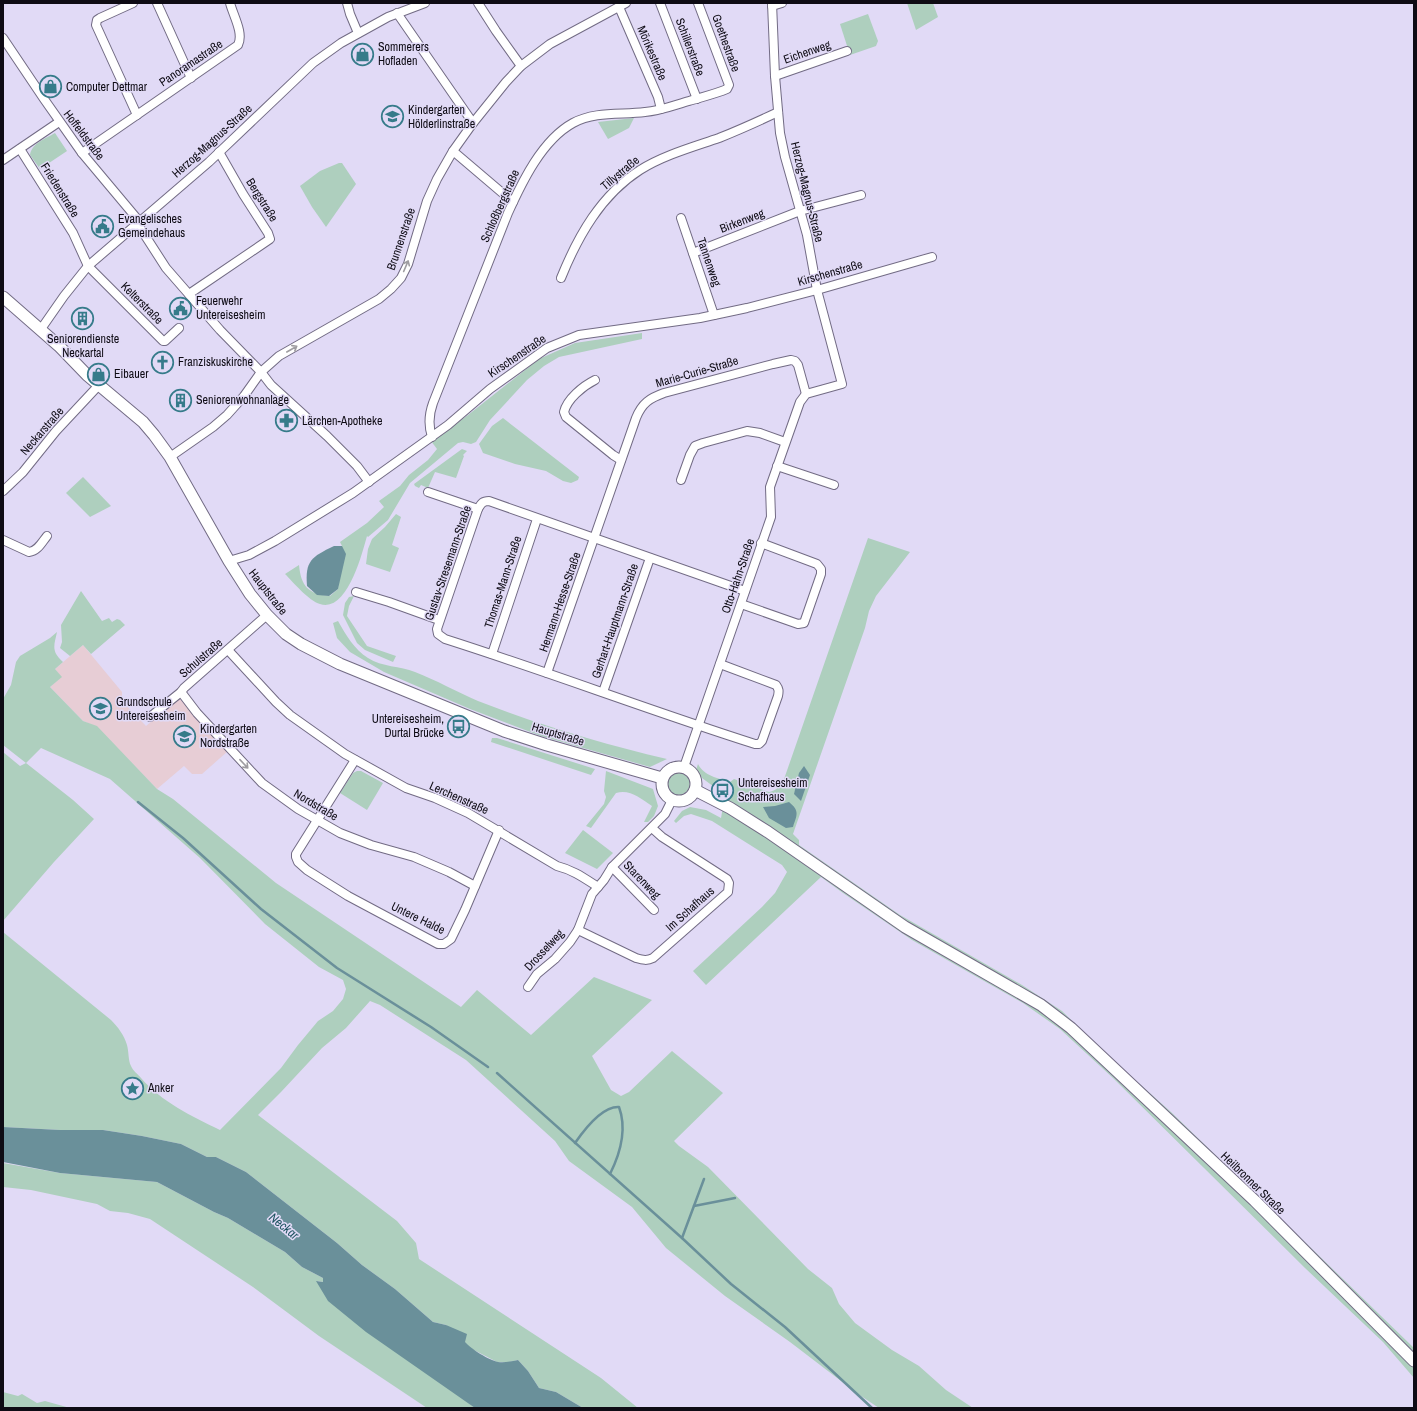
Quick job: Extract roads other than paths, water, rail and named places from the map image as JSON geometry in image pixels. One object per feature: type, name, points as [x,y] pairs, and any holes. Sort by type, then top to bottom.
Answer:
[{"type":"main road","name":"Hauptstraße","points":[[3,297],[41,329],[99,385],[143,422],[170,457],[229,561],[250,594],[267,615],[286,634],[301,644],[340,664],[504,731],[662,778]]},
{"type":"main road","points":[[684,767],[689,770],[695,779],[694,790],[692,795],[684,800],[672,800],[667,797],[663,791],[661,786],[662,778],[669,769],[684,767]]},
{"type":"main road","name":"Heilbronner Straße","points":[[694,790],[730,808],[768,832],[905,927],[1041,1005],[1070,1028],[1255,1201],[1414,1361]]},
{"type":"street","points":[[133,3],[100,18],[97,20],[96,25],[137,115]]},
{"type":"street","points":[[157,3],[191,78]]},
{"type":"street","name":"Panoramastraße","points":[[82,152],[234,48],[239,42],[239,33],[230,3]]},
{"type":"street","points":[[347,3],[358,33]]},
{"type":"street","name":"Herzog-Magnus-Straße","points":[[41,329],[64,296],[88,266],[219,152],[314,63],[327,52],[358,33],[397,13],[425,3]]},
{"type":"street","points":[[478,3],[521,66]]},
{"type":"street","name":"Schillerstraße","points":[[660,3],[697,99]]},
{"type":"street","name":"Goethestraße","points":[[698,3],[728,85],[726,90]]},
{"type":"street","points":[[772,4],[782,3]]},
{"type":"street","name":"Herzog-Magnus-Straße","points":[[772,4],[778,112],[785,157],[807,235],[817,290],[842,384],[806,394]]},
{"type":"street","name":"Brunnenstraße","points":[[170,457],[222,419],[239,401],[261,372],[279,356],[379,299],[391,290],[401,278],[408,264],[427,201],[436,179],[453,151],[506,82],[521,66],[550,44],[623,5]]},
{"type":"street","name":"Mörikestraße","points":[[623,5],[658,97],[661,109]]},
{"type":"street","points":[[397,13],[473,124]]},
{"type":"street","name":"Hoffeldstraße","points":[[3,38],[59,122],[138,222],[166,268],[220,330],[261,372],[271,385],[338,447],[357,466],[369,482]]},
{"type":"street","name":"Eichenweg","points":[[775,76],[847,51]]},
{"type":"street","name":"Schloßbergstraße","points":[[432,437],[429,423],[433,403],[513,202],[532,166],[542,152],[571,124],[585,118],[597,115],[646,112],[726,90]]},
{"type":"street","name":"Tillystraße","points":[[561,278],[576,242],[594,213],[633,175],[652,163],[722,137],[778,112]]},
{"type":"street","points":[[3,160],[59,122]]},
{"type":"street","name":"Friedenstraße","points":[[20,149],[73,233],[88,266]]},
{"type":"street","points":[[453,151],[513,202]]},
{"type":"street","name":"Bergstraße","points":[[189,294],[270,239],[268,233],[243,194],[219,152]]},
{"type":"street","name":"Birkenweg","points":[[693,252],[800,212],[861,195]]},
{"type":"street","name":"Tannenweg","points":[[681,218],[714,315]]},
{"type":"street","name":"Kirschenstraße","points":[[229,561],[248,555],[276,541],[369,482],[432,437],[534,356],[552,346],[579,335],[714,315],[817,290],[932,257]]},
{"type":"street","name":"Kelterstraße","points":[[88,266],[163,342],[179,328]]},
{"type":"street","name":"Marie-Curie-Straße","points":[[595,538],[640,409],[648,400],[653,397],[791,360],[795,361],[798,365],[806,394]]},
{"type":"street","points":[[594,380],[581,388],[567,405],[564,412],[566,417],[621,460]]},
{"type":"street","name":"Neckarstraße","points":[[3,491],[28,466],[56,431],[99,385]]},
{"type":"street","name":"Otto-Hahn-Straße","points":[[684,767],[771,517],[770,487],[800,402],[806,394]]},
{"type":"street","points":[[681,480],[692,450],[699,444],[747,431],[760,433],[785,442]]},
{"type":"street","points":[[777,466],[834,485]]},
{"type":"street","points":[[428,492],[478,509]]},
{"type":"street","name":"Gustav-Stresemann-Straße","points":[[720,664],[778,687],[778,696],[762,741],[759,744],[699,726],[445,639],[440,636],[437,628],[478,509],[484,501],[489,501],[745,591]]},
{"type":"street","name":"Thomas-Mann-Straße","points":[[492,654],[537,518]]},
{"type":"street","points":[[3,540],[29,552],[33,552],[47,536]]},
{"type":"street","name":"Hermann-Hesse-Straße","points":[[547,673],[595,538]]},
{"type":"street","points":[[741,604],[798,624],[804,623],[821,574],[820,566],[817,564],[761,543]]},
{"type":"street","name":"Gerhart-Hauptmann-Straße","points":[[603,692],[650,558]]},
{"type":"street","points":[[356,592],[439,620]]},
{"type":"street","name":"Schulstraße","points":[[150,718],[267,615]]},
{"type":"street","name":"Lerchenstraße","points":[[228,650],[290,715],[355,760],[406,788],[435,798],[468,813],[499,830],[556,866],[568,868],[598,887]]},
{"type":"street","name":"Nordstraße","points":[[181,692],[197,713],[262,783],[298,810],[340,833],[414,857],[449,872],[475,886]]},
{"type":"street","points":[[317,821],[355,760]]},
{"type":"street","points":[[598,887],[612,867],[665,814],[672,800]]},
{"type":"street","name":"Untere Halde","points":[[317,821],[296,854],[298,862],[307,870],[348,896],[438,944],[444,944],[451,939],[499,830]]},
{"type":"street","name":"Im Schafhaus","points":[[578,930],[636,958],[648,960],[653,958],[728,892],[729,883],[727,879],[662,837],[652,828]]},
{"type":"street","name":"Starenweg","points":[[612,867],[654,910]]},
{"type":"street","name":"Drosselweg","points":[[528,987],[537,974],[555,959],[570,942],[578,930],[592,894],[598,887]]},
{"type":"water","points":[[334,546],[342,546],[346,554],[338,589],[329,596],[317,595],[307,586],[307,571],[309,565],[311,561],[320,553]]},
{"type":"water","points":[[804,766],[810,775],[801,801],[794,794],[799,773]]},
{"type":"water","points":[[789,802],[795,808],[797,813],[793,827],[786,828],[769,818],[763,807],[775,806]]},
{"type":"water","name":"Neckar","points":[[3,1127],[60,1130],[103,1130],[181,1144],[207,1157],[216,1157],[246,1172],[337,1243],[362,1265],[395,1289],[433,1322],[446,1325],[467,1334],[465,1342],[476,1351],[490,1359],[498,1362],[518,1360],[528,1371],[539,1388],[556,1392],[583,1408],[475,1408],[366,1332],[328,1301],[316,1281],[323,1282],[323,1278],[302,1267],[285,1252],[228,1218],[157,1182],[60,1173],[3,1162]]},
{"type":"waterway","points":[[138,802],[183,838],[261,909],[337,968],[431,1027],[488,1067]]},
{"type":"waterway","points":[[497,1073],[682,1238],[731,1284],[785,1327],[872,1408]]},
{"type":"waterway","points":[[575,1143],[588,1126],[606,1110],[619,1107],[622,1124],[621,1141],[617,1158],[610,1174]]},
{"type":"waterway","points":[[682,1238],[704,1179]]},
{"type":"waterway","points":[[694,1206],[735,1198]]},
{"type":"place","name":"Sommerers Hofladen","points":[[362,54]]},
{"type":"place","name":"Computer Dettmar","points":[[51,87]]},
{"type":"place","name":"Kindergarten Hölderlinstraße","points":[[392,117]]},
{"type":"place","name":"Evangelisches Gemeindehaus","points":[[102,226]]},
{"type":"place","name":"Feuerwehr Untereisesheim","points":[[181,308]]},
{"type":"place","name":"Seniorendienste Neckartal","points":[[83,318]]},
{"type":"place","name":"Franziskuskirche","points":[[163,362]]},
{"type":"place","name":"Eibauer","points":[[99,374]]},
{"type":"place","name":"Seniorenwohnanlage","points":[[180,400]]},
{"type":"place","name":"Lärchen-Apotheke","points":[[286,421]]},
{"type":"place","name":"Grundschule Untereisesheim","points":[[100,709]]},
{"type":"place","name":"Untereisesheim, Durtal Brücke","points":[[459,726]]},
{"type":"place","name":"Kindergarten Nordstraße","points":[[185,736]]},
{"type":"place","name":"Untereisesheim Schafhaus","points":[[722,790]]},
{"type":"place","name":"Anker","points":[[133,1088]]}]
